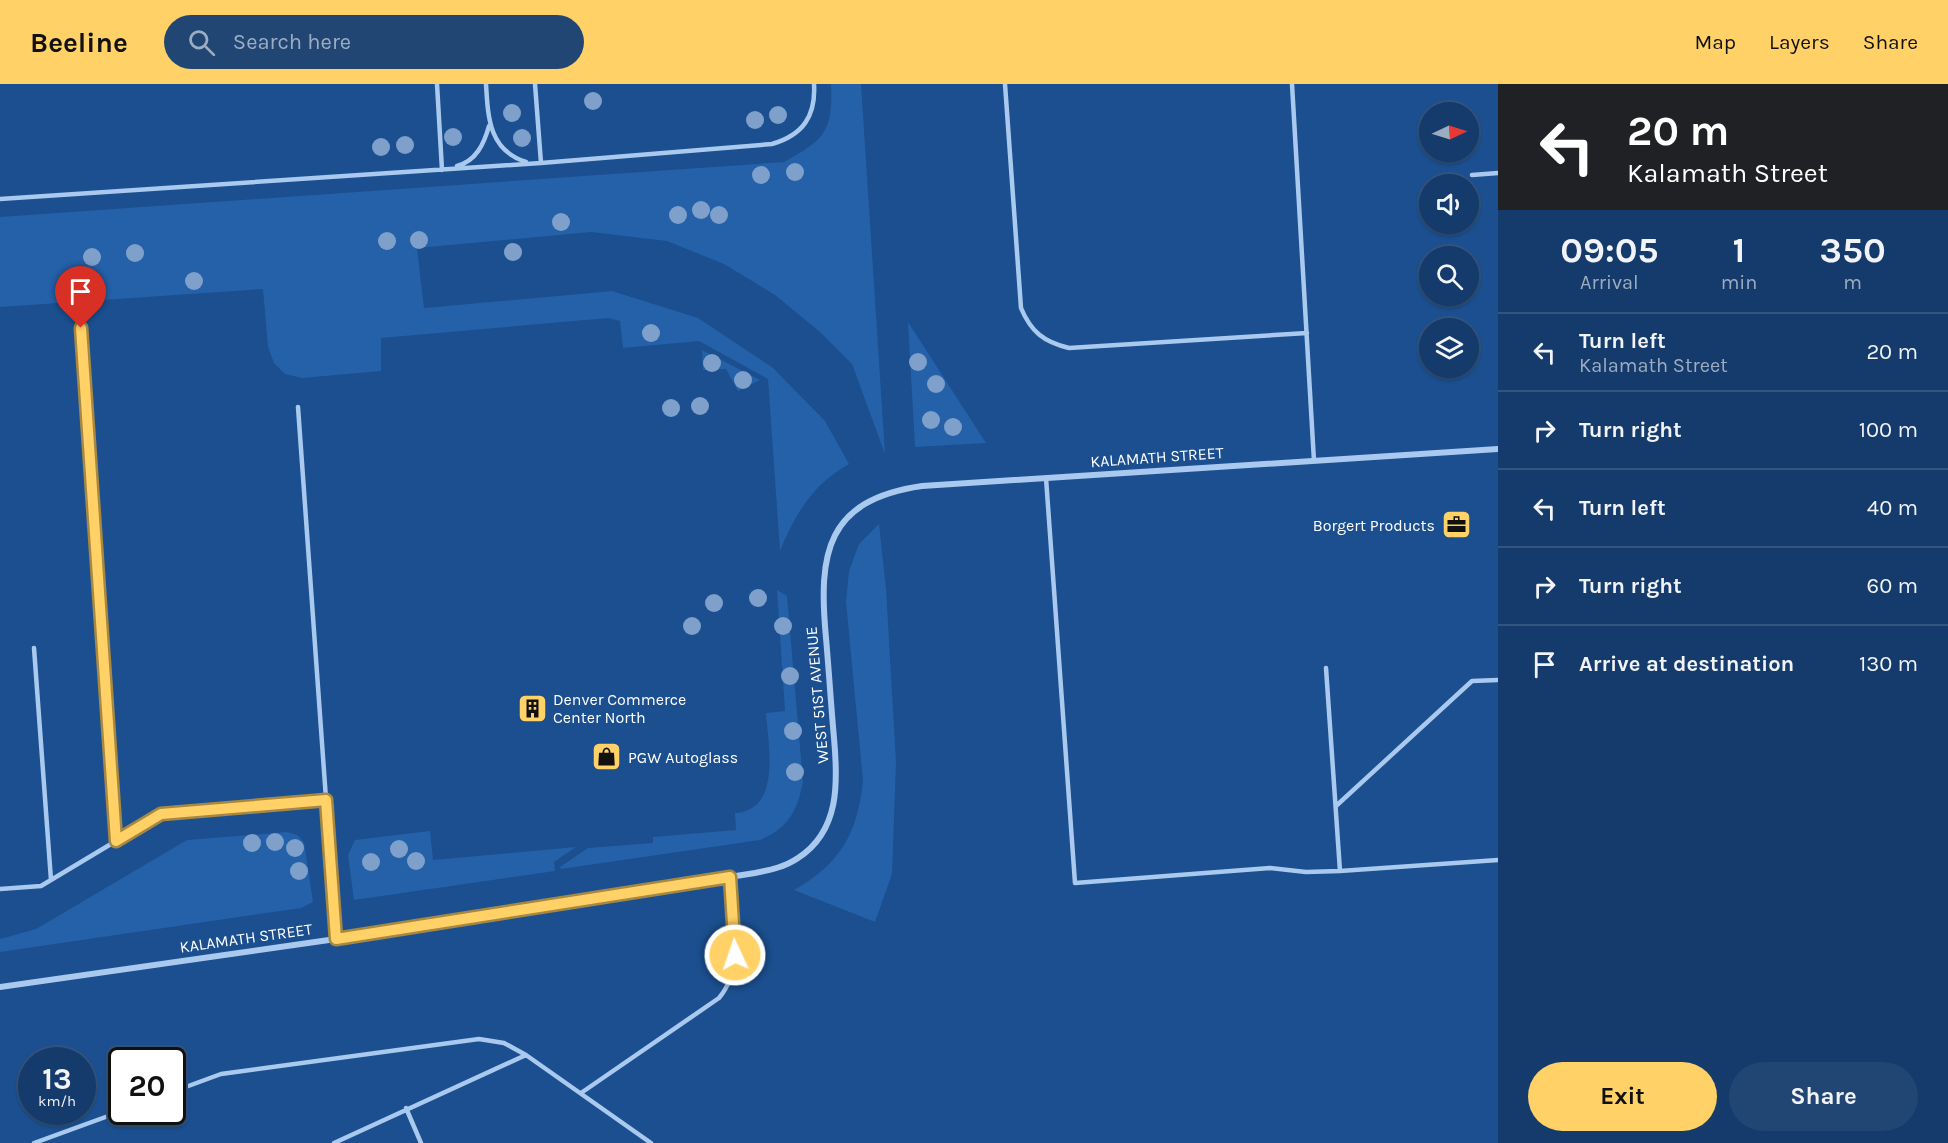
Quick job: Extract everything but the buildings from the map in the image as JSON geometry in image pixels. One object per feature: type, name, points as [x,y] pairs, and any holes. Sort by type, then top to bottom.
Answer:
[{"type":"street","name":"KALAMATH STREET","points":[[835,535],[856,509],[873,499],[904,489],[1498,449]]},
{"type":"street","name":"WEST 51ST AVENUE","points":[[810,848],[829,821],[837,786],[822,590],[827,553],[835,535]]},
{"type":"street","name":"KALAMATH STREET","points":[[0,987],[336,939],[730,877],[780,867],[799,858],[810,848]]},
{"type":"lane","points":[[436,84],[444,169]]},
{"type":"lane","points":[[444,169],[463,165],[476,155],[485,142],[489,120],[486,84]]},
{"type":"lane","points":[[536,84],[541,163]]},
{"type":"lane","points":[[0,199],[541,163],[780,142],[801,130],[810,117],[815,101],[814,84]]},
{"type":"lane","points":[[1005,84],[1021,308],[1028,324],[1038,336],[1052,344],[1069,348],[1307,333]]},
{"type":"lane","points":[[1292,84],[1314,461]]},
{"type":"lane","points":[[489,120],[498,144],[510,155],[525,162],[541,163]]},
{"type":"lane","points":[[1479,174],[1498,173]]},
{"type":"lane","points":[[81,328],[116,841]]},
{"type":"lane","points":[[298,407],[336,939]]},
{"type":"lane","points":[[1046,478],[1076,883],[1270,868],[1306,872],[1340,871],[1498,860]]},
{"type":"lane","points":[[34,648],[51,880]]},
{"type":"lane","points":[[1326,668],[1340,871]]},
{"type":"lane","points":[[1336,806],[1472,681],[1498,680]]},
{"type":"lane","points":[[0,889],[41,886],[161,814],[326,800]]},
{"type":"lane","points":[[581,1093],[720,998],[730,985],[735,962],[730,877]]},
{"type":"lane","points":[[186,1087],[221,1074],[479,1039],[504,1043],[526,1055],[651,1143]]},
{"type":"lane","points":[[334,1143],[406,1108],[526,1055]]},
{"type":"lane","points":[[406,1108],[421,1143]]},
{"type":"lane","points":[[34,1143],[108,1115]]},
{"type":"shaded area","points":[[831,84],[861,84],[885,454],[852,364],[820,332],[775,295],[724,264],[667,241],[591,232],[417,248],[424,308],[612,291],[698,318],[772,367],[825,421],[849,464],[825,481],[807,501],[799,512],[780,551],[768,379],[699,341],[623,348],[620,321],[608,318],[381,338],[381,371],[302,378],[285,374],[274,363],[268,347],[263,289],[0,307],[0,217],[784,162],[809,147],[824,132],[830,113]]},
{"type":"shaded area","points":[[908,322],[986,443],[915,447]]},
{"type":"shaded area","points":[[702,350],[760,380],[738,391],[726,369],[703,370]]},
{"type":"shaded area","points":[[879,524],[886,589],[896,762],[892,874],[875,922],[794,890],[810,880],[835,858],[851,832],[860,800],[863,781],[846,602],[849,571],[859,544]]},
{"type":"shaded area","points":[[777,590],[787,596],[803,782],[798,802],[790,818],[778,830],[760,840],[561,869],[560,867],[588,848],[653,843],[653,837],[736,830],[735,813],[750,809],[760,801],[769,774],[766,713],[785,711]]},
{"type":"shaded area","points":[[430,831],[433,860],[576,847],[554,862],[555,871],[354,900],[348,855],[355,840]]},
{"type":"shaded area","points":[[287,832],[297,835],[304,842],[313,902],[301,908],[0,952],[0,939],[36,929],[187,840]]},
{"type":"place","name":"Borgert Products","points":[[1456,525]]},
{"type":"place","name":"Denver Commerce Center North","points":[[532,708]]},
{"type":"place","name":"PGW Autoglass","points":[[607,757]]},
{"type":"route","points":[[81,328],[116,841],[161,814],[326,800],[336,939],[730,877],[735,955]]}]
